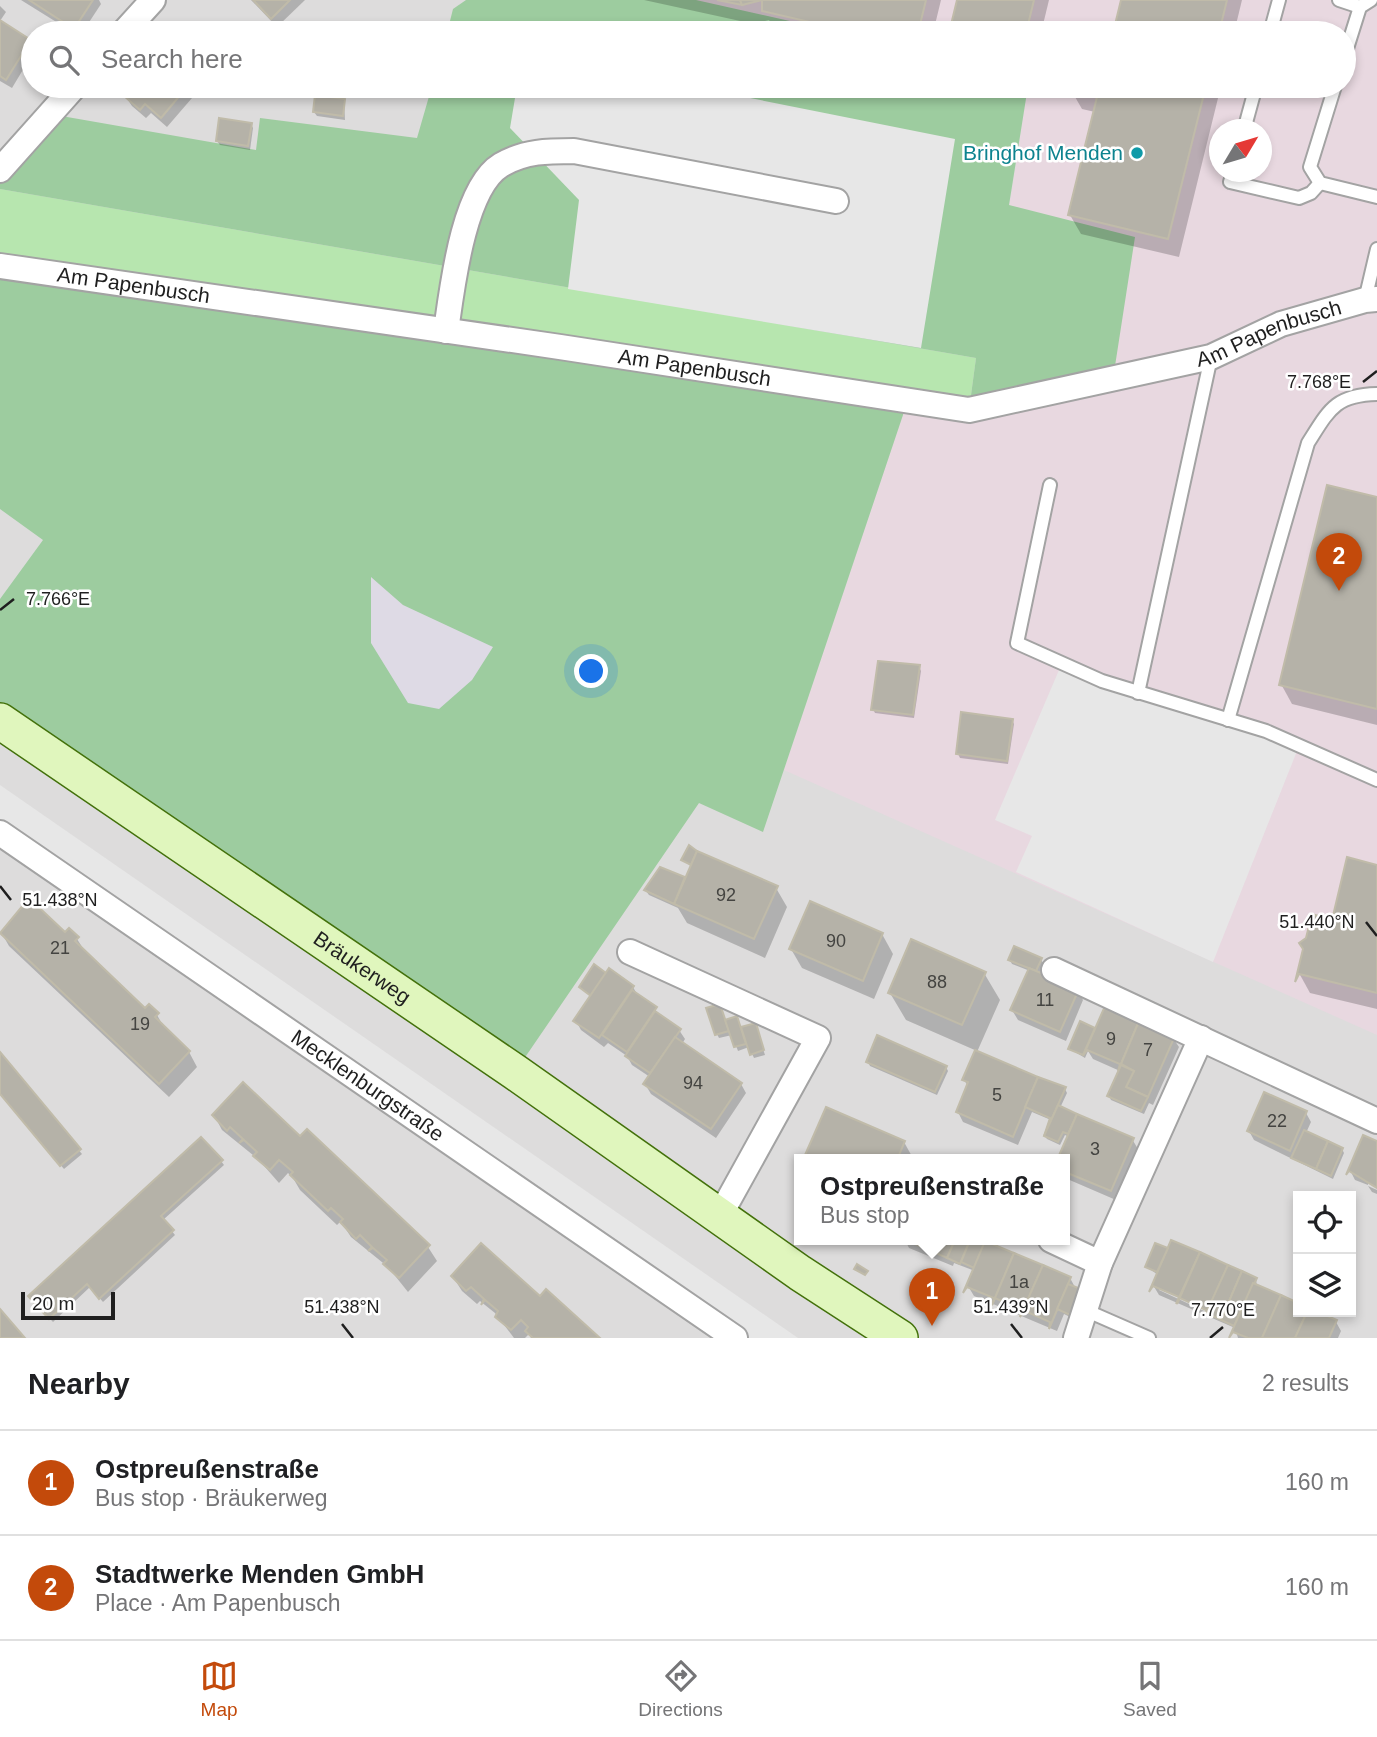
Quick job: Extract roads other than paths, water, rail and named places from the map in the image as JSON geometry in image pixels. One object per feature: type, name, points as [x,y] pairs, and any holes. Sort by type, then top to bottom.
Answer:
[{"type":"main road","name":"Bräukerweg","points":[[0,721],[515,1072],[800,1273],[900,1338]]},
{"type":"main road","name":"Bräukerweg","points":[[800,1273],[866,1338]]},
{"type":"street","points":[[134,21],[153,0]]},
{"type":"street","points":[[0,170],[64,98]]},
{"type":"street","points":[[446,331],[456,270],[477,191],[499,166],[533,151],[574,150],[836,201]]},
{"type":"street","name":"Am Papenbusch","points":[[0,266],[969,410],[1211,357],[1281,324],[1371,299]]},
{"type":"street","name":"Mecklenburgstraße","points":[[0,833],[735,1338]]},
{"type":"street","points":[[630,952],[818,1038],[719,1217]]},
{"type":"street","points":[[1054,970],[1377,1121]]},
{"type":"street","points":[[1076,1338],[1100,1263],[1202,1038]]},
{"type":"street","points":[[1062,1245],[1100,1263]]},
{"type":"lane","points":[[1273,21],[1279,0]]},
{"type":"lane","points":[[1339,0],[1365,4],[1356,27]]},
{"type":"lane","points":[[1247,119],[1253,98]]},
{"type":"lane","points":[[1331,98],[1310,167],[1320,183],[1377,197]]},
{"type":"lane","points":[[1230,182],[1299,198],[1311,193],[1320,183]]},
{"type":"lane","points":[[1371,299],[1377,249]]},
{"type":"lane","points":[[1138,693],[1211,357]]},
{"type":"lane","points":[[1228,720],[1308,443],[1329,411],[1353,394],[1377,394]]},
{"type":"lane","points":[[1050,485],[1017,643],[1102,681],[1266,731],[1377,780]]},
{"type":"lane","points":[[1085,1310],[1150,1338]]},
{"type":"place","name":"Bringhof Menden","points":[[1137,153]]},
{"type":"place","name":"Stadtwerke Menden GmbH","points":[[1339,591]]},
{"type":"place","name":"Ostpreußenstraße","points":[[932,1326]]}]
